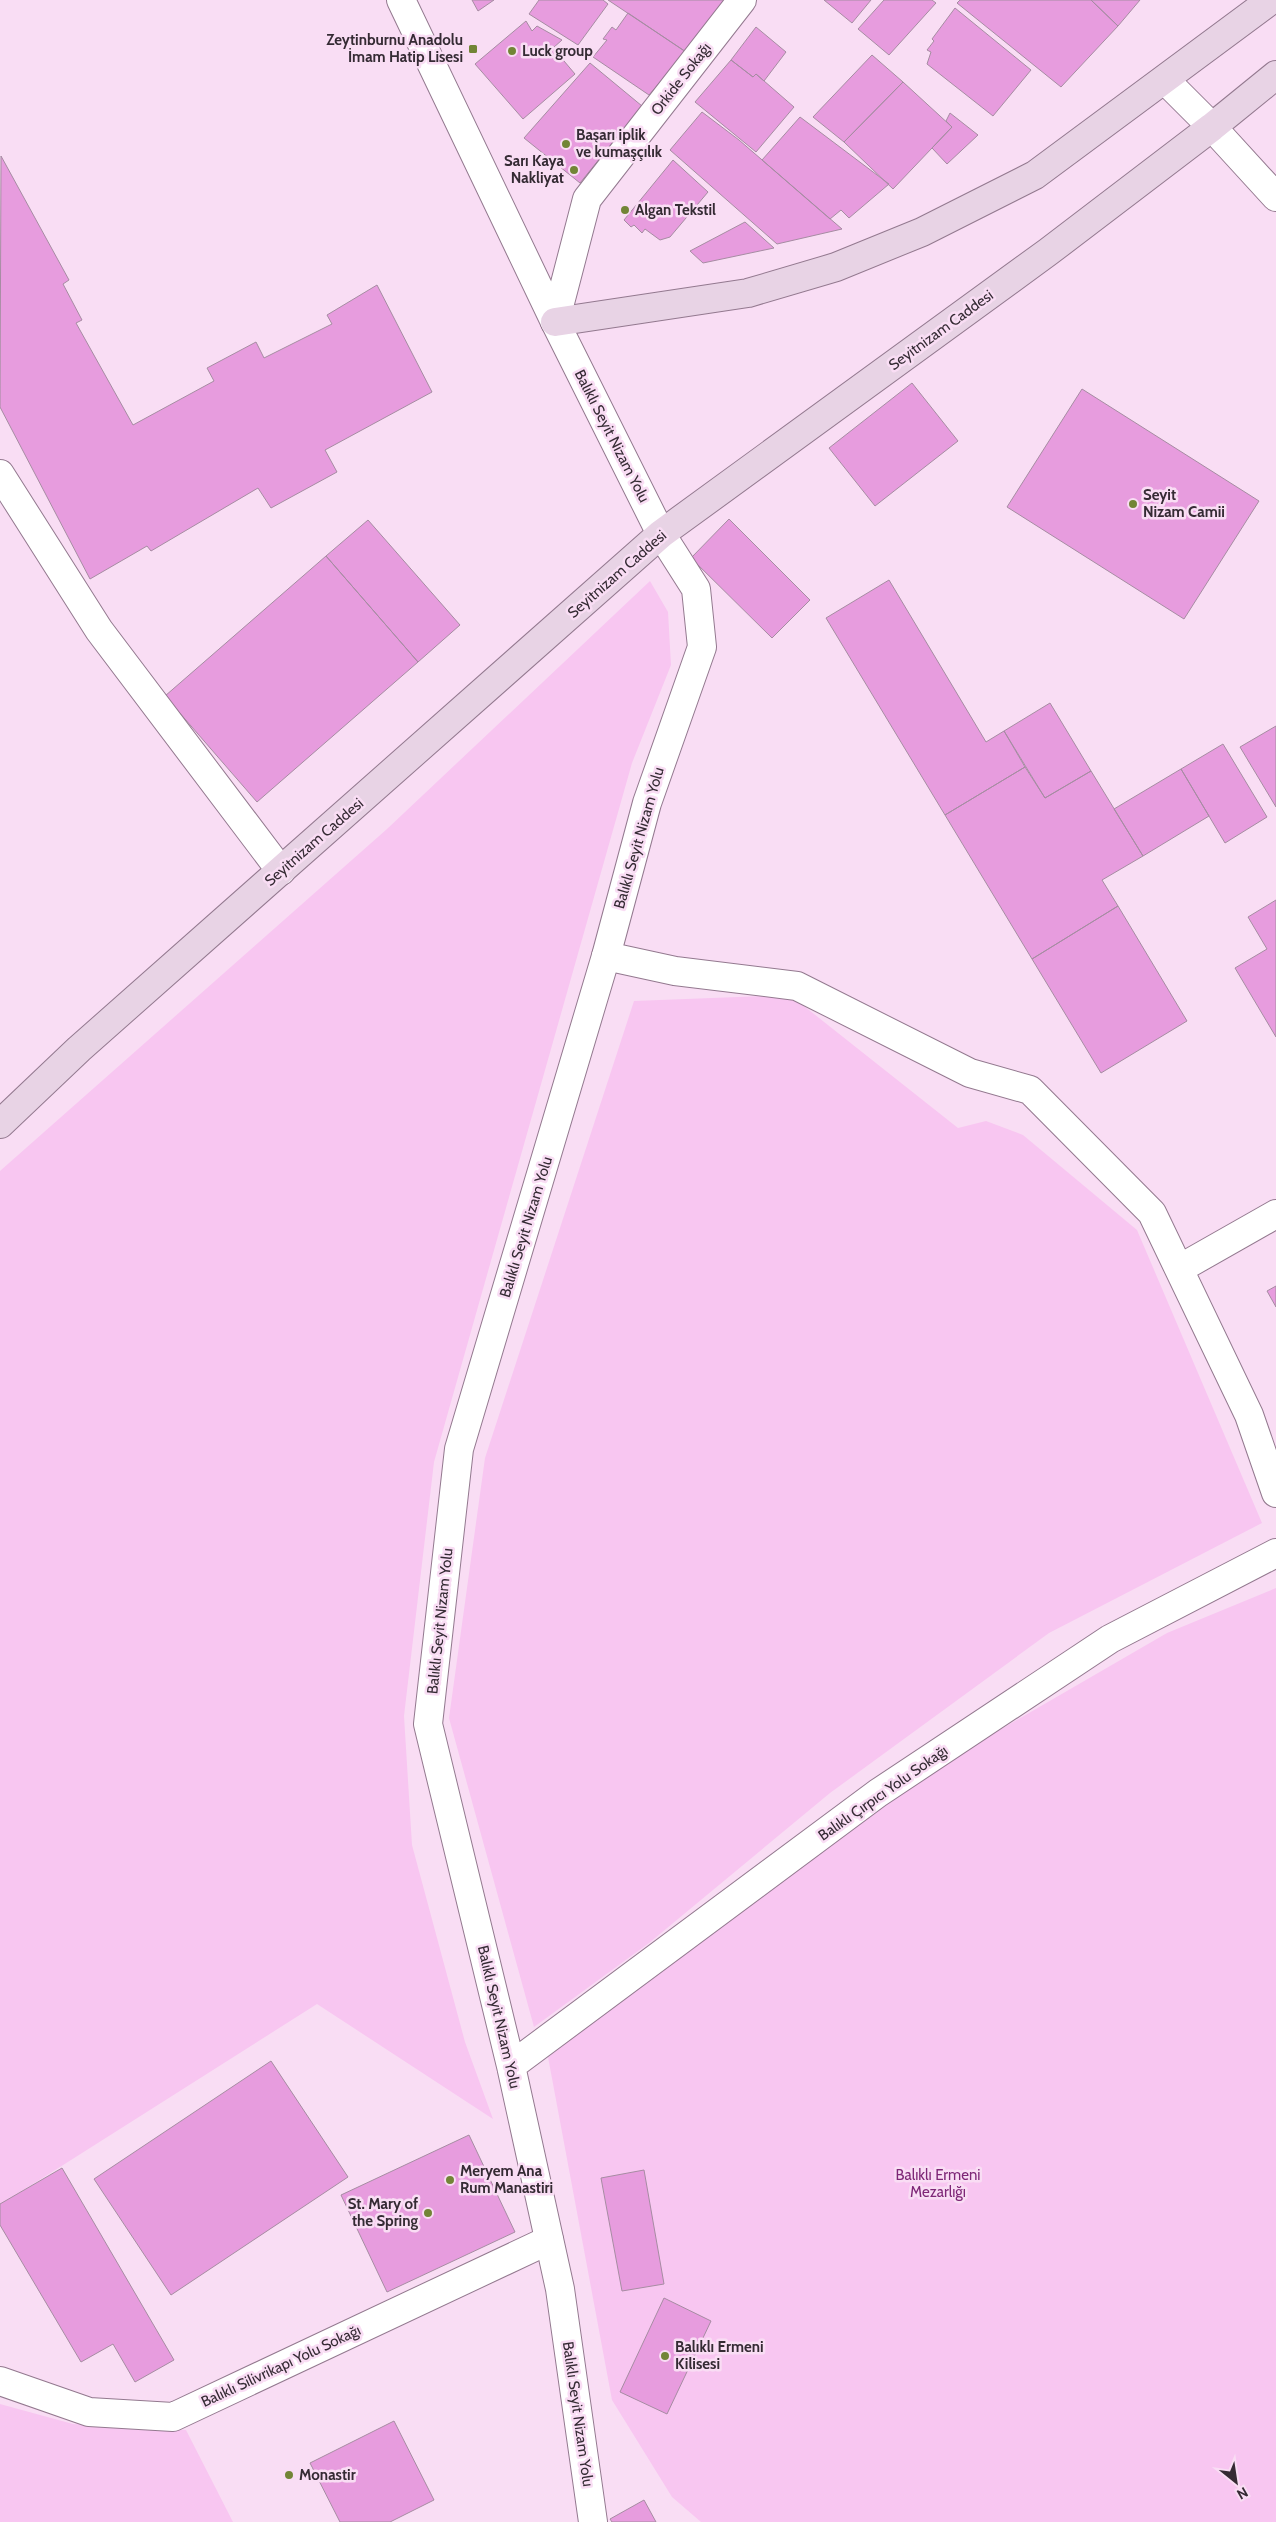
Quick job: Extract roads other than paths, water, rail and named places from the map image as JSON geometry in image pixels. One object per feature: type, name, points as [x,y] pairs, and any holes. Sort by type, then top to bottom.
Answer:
[{"type":"main road","points":[[555,322],[748,293],[836,267],[922,232],[1035,175],[1272,0]]},
{"type":"main road","name":"Seyitnizam Caddesi","points":[[0,1124],[78,1049],[661,534],[1048,252],[1212,127],[1276,75]]},
{"type":"street","name":"Balıklı Seyit Nizam Yolu","points":[[401,0],[555,322],[661,534],[696,589],[702,647],[647,803],[606,956],[459,1449],[428,1724],[511,2066],[560,2290],[593,2522]]},
{"type":"street","name":"Orkide Sokağı","points":[[555,322],[587,199],[742,0]]},
{"type":"street","points":[[1165,80],[1212,127],[1276,197]]},
{"type":"street","points":[[0,474],[99,630],[281,871]]},
{"type":"street","points":[[606,956],[675,971],[796,986],[970,1073],[1030,1090],[1152,1213],[1249,1415],[1276,1493]]},
{"type":"street","points":[[1179,1269],[1276,1214]]},
{"type":"street","name":"Balıklı Çırpıcı Yolu Sokağı","points":[[511,2066],[878,1793],[1110,1639],[1276,1553]]},
{"type":"street","name":"Balıklı Silivrikapı Yolu Sokağı","points":[[0,2381],[89,2412],[173,2417],[549,2240]]},
{"type":"place","name":"Zeytinburnu Anadolu İmam Hatip Lisesi","points":[[473,49]]},
{"type":"place","name":"Luck group","points":[[512,51]]},
{"type":"place","name":"Başarı iplik ve kumaşçılık","points":[[566,144]]},
{"type":"place","name":"Sarı Kaya Nakliyat","points":[[574,170]]},
{"type":"place","name":"Algan Tekstil","points":[[625,210]]},
{"type":"place","name":"Seyit Nizam Camii","points":[[1133,504]]},
{"type":"place","name":"Meryem Ana Rum Manastiri","points":[[450,2180]]},
{"type":"place","name":"St. Mary of the Spring","points":[[428,2213]]},
{"type":"place","name":"Balıklı Ermeni Kilisesi","points":[[665,2356]]},
{"type":"place","name":"Monastir","points":[[289,2475]]},
{"type":"park label","name":"Balıklı Ermeni Mezarlığı","points":[[938,2184]]}]
